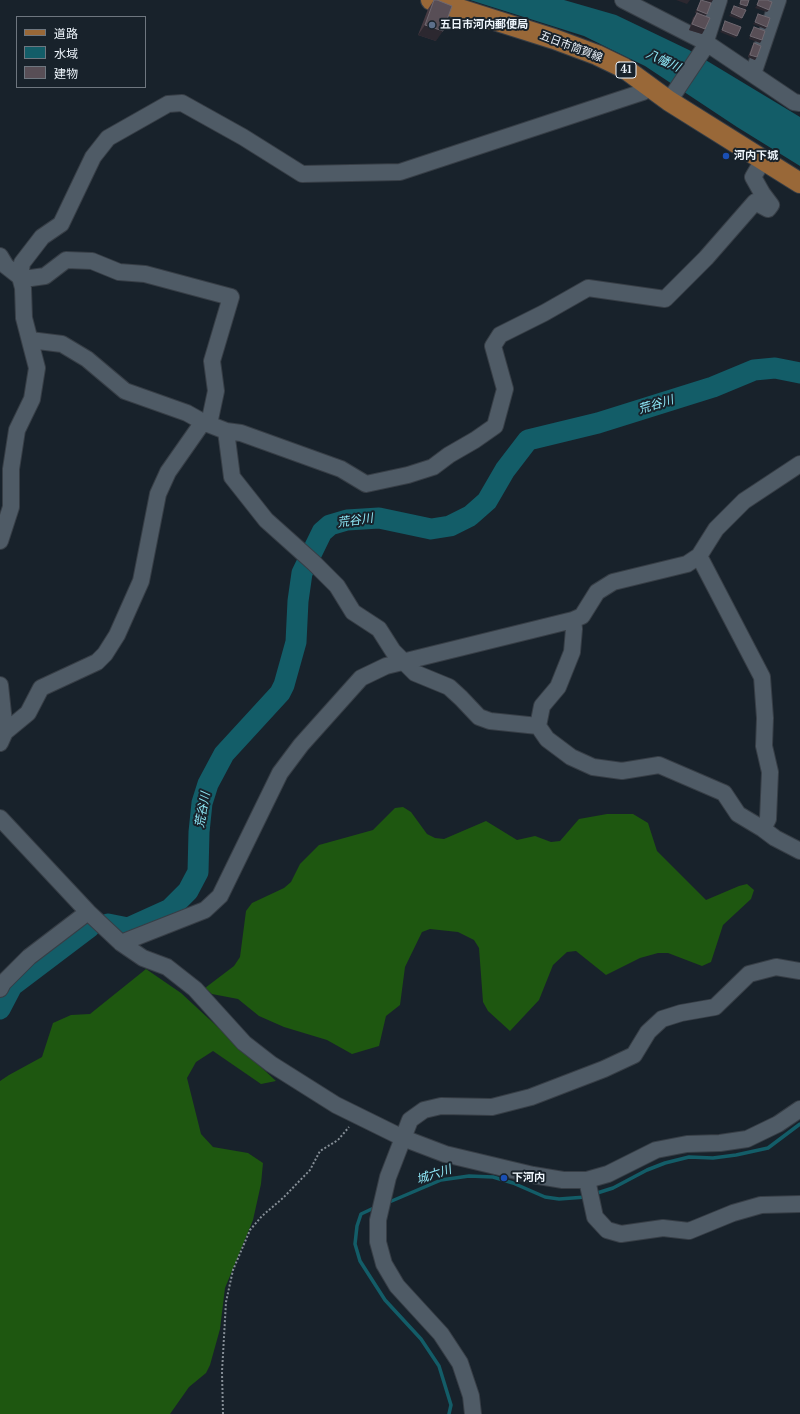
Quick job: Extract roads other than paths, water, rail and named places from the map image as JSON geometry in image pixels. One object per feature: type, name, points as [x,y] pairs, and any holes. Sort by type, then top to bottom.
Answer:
[{"type":"main road","name":"五日市筒賀線","points":[[431,0],[554,39],[597,55],[624,68],[658,94],[800,183]]},
{"type":"street","points":[[623,0],[753,74],[794,102],[800,103]]},
{"type":"street","points":[[0,540],[11,507],[11,469],[17,430],[32,399],[37,368],[24,318],[23,288],[20,277],[22,263],[42,237],[61,224],[93,157],[108,138],[168,104],[182,103],[244,137],[302,174],[400,172],[658,94],[704,46],[719,0]]},
{"type":"street","points":[[753,74],[778,0]]},
{"type":"street","points":[[30,340],[62,344],[87,359],[125,391],[187,413],[226,431],[241,433],[341,470],[366,484],[408,475],[433,466],[495,426],[505,389],[493,346],[500,335],[544,313],[588,288],[665,299],[706,258],[756,202],[768,209],[771,205],[753,177],[763,160]]},
{"type":"street","points":[[0,256],[6,266],[20,277],[31,278],[44,276],[66,260],[92,261],[119,272],[145,274],[231,297],[212,361],[216,391],[206,423],[168,472],[158,494],[141,581],[117,635],[106,654],[98,662],[42,688],[28,714],[2,738]]},
{"type":"street","points":[[226,431],[232,477],[266,520],[309,558],[337,586],[353,612],[379,629],[402,662],[415,673],[448,687],[479,716],[490,721],[538,726]]},
{"type":"street","points":[[121,944],[205,910],[220,896],[280,773],[301,745],[361,678],[386,666],[573,620],[582,616],[597,592],[613,582],[687,564],[699,556],[716,529],[744,501],[800,464]]},
{"type":"street","points":[[699,556],[762,678],[765,718],[764,746],[770,772],[768,819],[763,829]]},
{"type":"street","points":[[573,620],[574,629],[572,652],[558,687],[542,706],[538,726],[547,739],[571,757],[593,767],[622,771],[659,764],[724,793],[738,814],[775,838],[800,851]]},
{"type":"street","points":[[0,686],[2,738]]},
{"type":"street","points":[[0,818],[88,912],[121,944],[143,958],[167,967],[195,989],[244,1043],[271,1064],[336,1105],[402,1138],[445,1154],[534,1175],[588,1183],[656,1150],[687,1144],[720,1143],[747,1139],[778,1124],[800,1109]]},
{"type":"street","points":[[0,989],[3,983],[29,957],[88,912]]},
{"type":"street","points":[[473,1414],[471,1396],[460,1363],[441,1334],[397,1286],[384,1264],[378,1242],[378,1220],[388,1177],[410,1120],[424,1110],[441,1106],[492,1107],[531,1097],[616,1064],[634,1055],[648,1032],[662,1019],[681,1013],[715,1007],[749,974],[776,967],[800,971]]},
{"type":"street","points":[[588,1183],[595,1217],[607,1230],[621,1234],[663,1228],[689,1231],[761,1205],[800,1204]]},
{"type":"water","name":"八幡川","points":[[470,0],[564,0],[616,15],[689,50],[800,117],[800,166],[737,127],[645,66],[584,36]]},
{"type":"waterway","name":"荒谷川","points":[[108,924],[128,928],[170,909],[188,891],[198,872],[199,832],[202,803],[208,784],[224,754],[280,693],[284,685],[296,642],[298,601],[302,573],[322,532],[330,525],[347,520],[379,518],[431,529],[450,526],[470,516],[487,501],[505,470],[528,440],[598,423],[713,387],[754,370],[775,368],[800,373]]},
{"type":"waterway","name":"荒谷川","points":[[0,1009],[12,986],[90,927]]},
{"type":"waterway","name":"城六川","points":[[594,1194],[613,1188],[647,1170],[665,1163],[689,1157],[713,1158],[768,1148],[800,1124]]},
{"type":"waterway","name":"城六川","points":[[387,1203],[441,1180],[469,1176],[493,1177],[513,1183],[545,1197],[559,1199],[586,1197]]},
{"type":"waterway","name":"城六川","points":[[376,1207],[361,1214],[357,1226],[355,1244],[360,1261],[385,1300],[421,1339],[439,1366],[451,1405],[449,1414]]},
{"type":"place","name":"五日市河内郵便局","points":[[432,25]]},
{"type":"place","name":"河内下城","points":[[726,156]]},
{"type":"place","name":"下河内","points":[[504,1178]]}]
